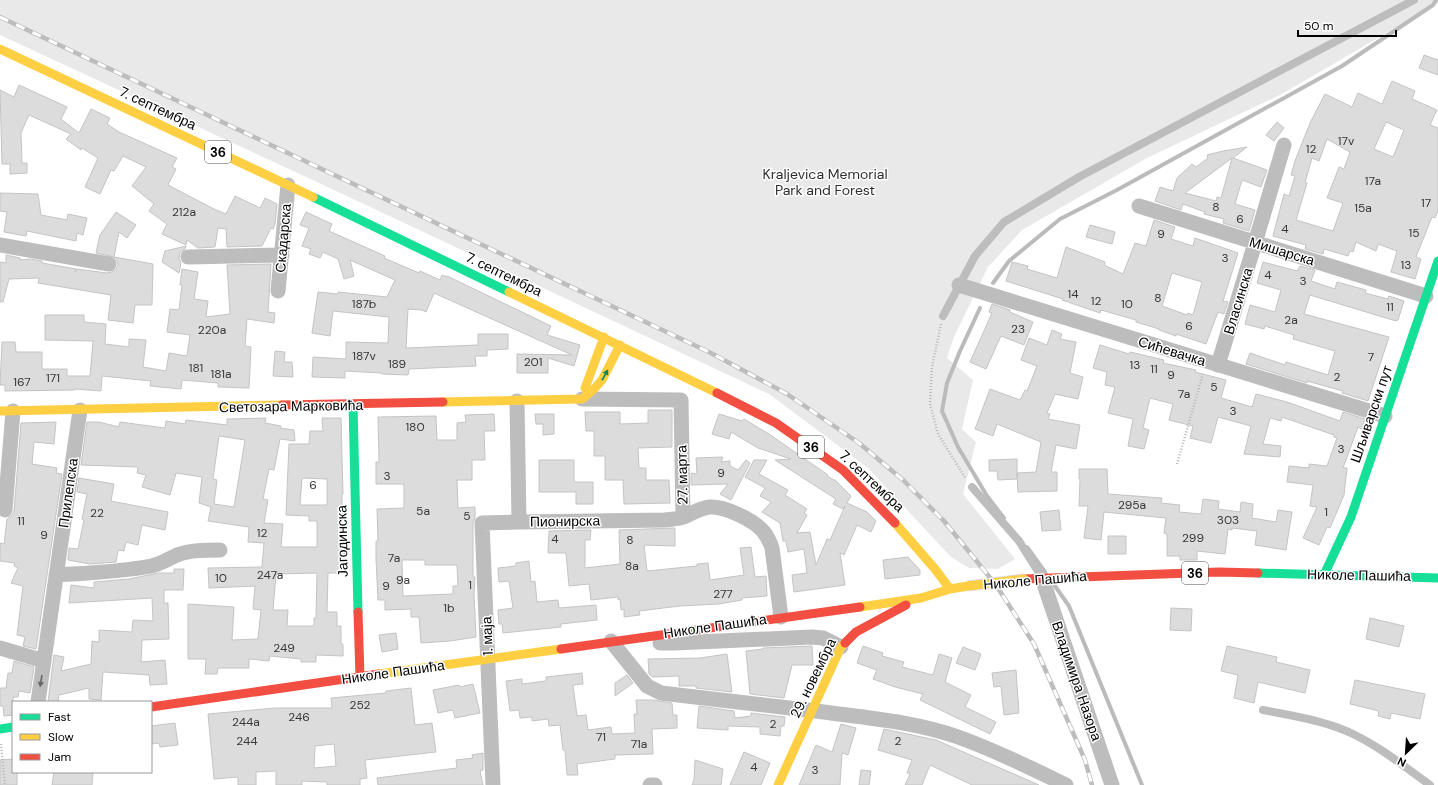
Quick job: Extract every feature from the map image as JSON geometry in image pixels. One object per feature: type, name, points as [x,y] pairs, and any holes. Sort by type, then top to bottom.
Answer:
[{"type":"street","name":"7. септембра","points":[[0,49],[288,185],[751,409],[776,424],[843,470],[895,522],[920,550],[950,589]]},
{"type":"street","name":"Власинска","points":[[1212,364],[1255,243],[1284,145]]},
{"type":"street","name":"Скадарска","points":[[278,291],[288,185]]},
{"type":"street","name":"Мишарска","points":[[1138,206],[1426,296]]},
{"type":"street","points":[[0,245],[109,264]]},
{"type":"street","points":[[188,257],[282,255]]},
{"type":"street","name":"Шљиварски пут","points":[[1324,574],[1336,551],[1350,517],[1438,261]]},
{"type":"street","name":"Сићевачка","points":[[959,285],[1385,416]]},
{"type":"street","points":[[582,399],[604,337]]},
{"type":"street","points":[[582,399],[602,380],[620,345]]},
{"type":"street","name":"Светозара Марковића","points":[[6,411],[582,399],[681,400]]},
{"type":"street","name":"27. марта","points":[[681,400],[683,517],[697,510],[711,507],[721,508],[740,516],[756,525],[763,531],[772,548],[781,617]]},
{"type":"street","name":"Пионирска","points":[[517,401],[519,522],[665,520],[683,517]]},
{"type":"street","name":"Јагодинска","points":[[353,404],[360,677]]},
{"type":"street","name":"Прилепска","points":[[38,701],[80,410]]},
{"type":"street","points":[[5,510],[6,411]]},
{"type":"street","name":"1. маја","points":[[493,785],[482,523],[519,522]]},
{"type":"street","points":[[56,575],[153,566],[165,562],[176,555],[188,552],[220,550]]},
{"type":"street","name":"Николе Пашића","points":[[152,707],[487,658],[921,598],[950,589],[1024,579],[1219,572],[1438,578]]},
{"type":"street","name":"Владимира Назора","points":[[1047,578],[1112,785]]},
{"type":"street","name":"29. новембра","points":[[778,785],[841,647],[856,632],[921,598]]},
{"type":"street","name":"Николе Пашића","points":[[636,638],[674,644],[812,637],[823,638],[841,647]]},
{"type":"street","points":[[611,641],[647,686],[661,693],[890,720],[957,736],[992,750],[1066,785]]},
{"type":"street","points":[[0,648],[44,661]]},
{"type":"street","points":[[0,729],[12,727]]},
{"type":"street","points":[[650,785],[655,785]]},
{"type":"lane","points":[[942,316],[975,256],[1004,222],[1079,177],[1414,0]]},
{"type":"lane","points":[[972,487],[1019,541],[1047,578]]},
{"type":"lane","points":[[1263,710],[1308,718],[1355,735],[1430,785]]},
{"type":"path","points":[[942,316],[932,367],[930,404],[938,434],[972,487]]},
{"type":"path","points":[[1178,464],[1212,364]]},
{"type":"path","points":[[0,743],[5,785]]},
{"type":"green space","name":"Kraljevica Memorial Park and Forest","points":[[0,0],[1438,0],[1438,3],[1280,95],[1147,158],[1022,230],[988,267],[954,337],[947,358],[973,380],[962,429],[976,442],[963,494],[1015,559],[998,569],[969,568],[951,557],[868,468],[769,394],[0,35]]},
{"type":"building","points":[[1424,55],[1438,60],[1438,75],[1419,68]]},
{"type":"building","points":[[1392,81],[1415,91],[1412,99],[1437,110],[1430,125],[1438,128],[1438,211],[1435,218],[1432,217],[1416,257],[1421,259],[1415,279],[1391,272],[1397,251],[1378,244],[1376,251],[1356,242],[1353,252],[1350,251],[1348,256],[1324,249],[1323,254],[1305,249],[1306,245],[1273,236],[1284,194],[1289,196],[1295,176],[1291,175],[1295,161],[1310,123],[1325,94],[1352,107],[1358,93],[1382,104]],"holes":[[[1386,122],[1404,130],[1393,157],[1374,149]],[[1327,139],[1350,152],[1344,169],[1339,167],[1327,198],[1343,203],[1333,231],[1296,220],[1307,183],[1305,183],[1312,158],[1319,161]]]},
{"type":"building","points":[[19,85],[67,107],[61,119],[79,133],[91,109],[110,118],[107,124],[119,132],[177,158],[172,167],[176,169],[168,185],[214,209],[226,214],[235,196],[260,208],[265,198],[277,204],[273,229],[271,228],[262,246],[227,247],[226,229],[218,228],[215,247],[198,248],[187,240],[186,245],[162,234],[167,224],[149,211],[154,204],[132,186],[146,167],[123,156],[114,171],[111,170],[100,194],[85,187],[98,158],[82,148],[81,150],[66,139],[71,134],[29,115],[21,133],[22,163],[27,163],[27,173],[10,174],[10,164],[2,164],[0,90],[14,97]]},
{"type":"building","points":[[1277,122],[1284,128],[1274,141],[1266,135]]},
{"type":"building","points":[[1247,147],[1233,158],[1267,170],[1261,187],[1242,180],[1235,204],[1255,210],[1249,231],[1223,223],[1224,219],[1204,214],[1205,212],[1183,204],[1181,210],[1155,201],[1160,187],[1173,191],[1177,178],[1192,164],[1196,167],[1208,158],[1207,155]],"holes":[[[1232,158],[1221,198],[1217,197],[1216,201],[1185,193]]]},
{"type":"building","points":[[0,193],[38,194],[41,215],[67,220],[68,214],[87,218],[83,235],[77,233],[76,241],[27,231],[26,236],[4,232],[7,212],[0,211]]},
{"type":"building","points":[[116,212],[136,225],[127,238],[119,232],[114,257],[96,253],[100,235]]},
{"type":"building","points":[[306,212],[332,224],[329,231],[385,256],[384,258],[440,280],[442,275],[447,276],[551,326],[547,335],[580,345],[574,366],[548,358],[548,373],[517,373],[517,354],[572,355],[434,293],[426,312],[422,310],[408,309],[406,348],[478,345],[478,334],[508,334],[508,349],[487,350],[487,356],[475,356],[476,366],[409,369],[408,375],[345,371],[345,378],[312,377],[313,357],[346,359],[346,342],[388,343],[389,317],[333,311],[330,336],[312,333],[318,292],[338,294],[338,292],[387,297],[395,280],[350,260],[354,276],[344,279],[338,259],[323,252],[320,258],[309,254],[311,249],[302,246],[309,228],[300,225]]},
{"type":"building","points":[[1154,220],[1175,227],[1171,239],[1193,246],[1195,238],[1238,253],[1223,301],[1228,302],[1224,314],[1218,312],[1206,344],[1176,334],[1176,336],[1136,322],[1136,320],[1101,310],[1100,313],[1062,300],[1063,299],[1006,281],[1012,262],[1028,266],[1027,269],[1057,278],[1066,247],[1105,262],[1104,265],[1123,274],[1135,243],[1146,246]],"holes":[[[1172,273],[1202,282],[1193,315],[1188,313],[1187,315],[1162,306]]]},
{"type":"building","points":[[1090,225],[1115,232],[1112,244],[1086,237]]},
{"type":"building","points":[[186,246],[180,253],[179,258],[181,263],[179,273],[162,262],[165,251]]},
{"type":"building","points":[[6,255],[20,258],[20,260],[30,259],[42,261],[42,263],[76,269],[75,272],[77,269],[107,273],[112,272],[118,265],[114,257],[153,264],[152,305],[135,305],[133,323],[108,320],[111,295],[38,283],[39,278],[9,279],[3,302],[0,302],[0,262],[6,263]]},
{"type":"building","points":[[1263,262],[1297,271],[1300,266],[1315,270],[1311,281],[1335,289],[1337,282],[1366,290],[1365,293],[1388,299],[1389,296],[1404,301],[1398,320],[1396,321],[1310,295],[1304,314],[1389,337],[1368,401],[1342,393],[1343,391],[1307,381],[1307,383],[1246,364],[1250,353],[1285,365],[1286,362],[1328,375],[1335,351],[1293,339],[1294,335],[1265,326],[1264,329],[1245,324],[1250,305],[1275,312],[1281,290],[1257,283]]},
{"type":"building","points":[[271,264],[268,312],[275,313],[274,323],[247,319],[245,346],[251,347],[249,388],[218,387],[218,383],[182,380],[181,389],[150,386],[151,381],[102,376],[101,391],[75,389],[5,391],[5,385],[0,385],[2,342],[15,342],[16,352],[42,352],[42,369],[67,369],[67,376],[90,376],[93,341],[45,340],[45,315],[84,315],[84,322],[106,324],[105,344],[129,347],[129,339],[146,340],[143,367],[166,371],[169,353],[187,356],[190,335],[167,332],[170,309],[179,310],[182,269],[198,272],[194,299],[208,301],[206,317],[230,314],[227,265]]},
{"type":"building","points":[[992,304],[1010,310],[1010,312],[1033,322],[1024,345],[1001,336],[986,369],[970,362],[992,313],[989,312]]},
{"type":"building","points":[[1052,330],[1062,334],[1060,339],[1076,342],[1070,373],[1083,377],[1078,399],[1055,394],[1047,413],[1050,414],[1048,419],[1080,425],[1076,449],[1056,445],[1051,472],[1057,472],[1057,491],[1018,492],[1017,473],[1036,472],[1041,442],[997,424],[993,436],[975,429],[990,389],[1020,400],[1025,390],[1027,391],[1037,366],[1021,360],[1029,338],[1047,345]]},
{"type":"building","points":[[1100,345],[1129,354],[1130,352],[1164,360],[1163,363],[1196,370],[1195,372],[1226,380],[1221,398],[1252,407],[1256,394],[1287,402],[1340,421],[1343,412],[1365,419],[1362,429],[1358,427],[1343,468],[1347,468],[1344,495],[1330,528],[1327,527],[1319,545],[1303,538],[1317,507],[1310,506],[1313,485],[1287,482],[1289,466],[1309,468],[1309,464],[1327,466],[1337,438],[1334,437],[1334,435],[1282,417],[1281,421],[1270,418],[1263,444],[1281,446],[1280,457],[1244,454],[1251,426],[1218,417],[1211,443],[1190,438],[1193,426],[1169,420],[1173,404],[1150,398],[1143,428],[1149,430],[1144,449],[1128,446],[1133,419],[1108,413],[1115,387],[1105,385],[1107,372],[1093,368]]},
{"type":"building","points":[[275,351],[285,352],[284,362],[292,362],[293,377],[273,376]]},
{"type":"building","points":[[648,410],[672,410],[672,447],[638,448],[639,468],[646,468],[646,480],[669,480],[670,503],[624,504],[623,480],[605,480],[605,456],[594,456],[594,431],[586,431],[585,412],[620,412],[620,424],[648,423]]},
{"type":"building","points":[[494,414],[495,431],[484,431],[485,460],[472,460],[472,480],[457,480],[458,508],[475,507],[475,518],[473,523],[473,577],[475,577],[474,595],[476,637],[421,643],[419,617],[411,617],[411,609],[385,610],[385,600],[378,600],[376,559],[376,541],[378,541],[377,509],[404,508],[404,484],[376,484],[376,462],[379,462],[378,417],[436,416],[437,440],[457,440],[457,423],[466,422],[465,415]],"holes":[[[402,560],[425,560],[425,565],[457,565],[458,586],[453,586],[453,594],[403,596]]]},
{"type":"building","points":[[535,414],[554,414],[554,434],[543,435],[543,424],[536,424]]},
{"type":"building","points":[[719,414],[742,421],[744,419],[769,434],[836,481],[851,496],[847,503],[867,512],[876,521],[871,532],[857,525],[844,555],[840,553],[845,585],[794,592],[792,575],[807,573],[804,549],[788,552],[786,541],[783,541],[780,523],[762,512],[771,502],[760,496],[765,488],[745,477],[754,460],[767,460],[759,474],[788,490],[785,495],[807,509],[804,513],[807,515],[797,533],[810,532],[816,565],[827,539],[830,540],[845,506],[843,509],[833,504],[836,499],[775,460],[791,459],[758,448],[731,432],[729,439],[712,434]]},
{"type":"building","points":[[266,418],[265,423],[281,426],[280,428],[294,430],[295,441],[280,439],[274,470],[269,469],[263,499],[268,500],[264,523],[283,524],[281,547],[317,547],[317,521],[309,521],[309,516],[286,515],[289,444],[309,444],[310,431],[323,431],[322,418],[341,418],[343,494],[342,527],[344,527],[345,573],[328,573],[327,612],[337,612],[337,626],[341,626],[343,656],[316,655],[316,662],[301,662],[301,659],[270,656],[269,661],[249,659],[249,668],[218,668],[217,674],[205,674],[206,659],[188,659],[188,604],[234,607],[232,640],[258,639],[261,610],[253,609],[255,586],[209,588],[208,568],[262,567],[264,543],[248,542],[249,527],[208,521],[211,507],[199,503],[202,477],[176,473],[170,495],[142,487],[146,475],[137,473],[138,467],[81,465],[87,422],[99,422],[119,427],[120,422],[165,428],[166,421],[185,424],[186,420],[227,425],[227,419]],"holes":[[[219,436],[245,440],[234,507],[214,504],[217,480],[213,479]],[[302,478],[327,479],[327,505],[300,505]],[[317,573],[316,618],[314,618],[314,626],[287,626],[288,610],[273,610],[276,574]]]},
{"type":"building","points":[[56,422],[54,444],[34,442],[32,464],[57,468],[56,473],[62,474],[36,649],[23,646],[25,637],[17,635],[23,586],[11,583],[18,568],[14,566],[15,563],[0,561],[0,543],[4,544],[7,519],[14,511],[21,423]]},
{"type":"building","points":[[723,457],[721,462],[730,461],[730,466],[738,470],[746,460],[750,463],[731,500],[720,494],[728,484],[691,485],[691,473],[697,474],[696,458]]},
{"type":"building","points":[[1017,459],[1017,479],[998,480],[997,471],[989,471],[989,460]]},
{"type":"building","points":[[539,460],[574,460],[574,482],[593,482],[593,504],[576,504],[576,492],[539,492]]},
{"type":"building","points":[[1079,469],[1107,469],[1108,494],[1162,498],[1161,503],[1180,505],[1179,512],[1201,514],[1203,499],[1219,501],[1218,509],[1240,512],[1241,502],[1253,504],[1252,518],[1276,522],[1278,510],[1292,512],[1286,550],[1255,545],[1257,531],[1232,528],[1232,530],[1228,529],[1225,554],[1197,551],[1197,560],[1180,560],[1180,556],[1167,556],[1167,534],[1164,533],[1166,518],[1104,512],[1101,540],[1084,538],[1088,506],[1079,506]]},
{"type":"building","points":[[79,478],[114,484],[111,501],[168,512],[165,530],[142,525],[138,545],[126,542],[124,551],[118,550],[116,562],[90,564],[68,560],[69,548],[78,549],[84,520],[82,519],[87,494],[77,492]]},
{"type":"building","points":[[1059,510],[1061,530],[1042,531],[1040,512]]},
{"type":"building","points":[[675,528],[675,546],[644,545],[647,571],[697,566],[697,564],[708,563],[710,580],[744,575],[740,548],[751,547],[755,577],[766,576],[767,596],[742,598],[742,600],[719,604],[680,606],[639,611],[640,615],[624,617],[624,609],[621,610],[620,599],[618,600],[618,597],[591,600],[589,584],[569,586],[566,553],[548,553],[549,531],[591,530],[590,540],[585,540],[585,568],[620,564],[619,530]]},
{"type":"building","points":[[1108,536],[1126,536],[1126,554],[1108,554]]},
{"type":"building","points":[[908,557],[920,570],[920,575],[885,579],[883,560]]},
{"type":"building","points":[[529,561],[531,582],[535,581],[537,602],[558,600],[559,608],[596,605],[597,620],[561,624],[561,627],[503,633],[502,624],[499,624],[498,610],[513,608],[509,581],[499,582],[498,568],[516,566],[516,563]]},
{"type":"building","points":[[174,569],[184,569],[183,590],[164,590],[164,603],[168,603],[169,639],[142,640],[141,662],[165,660],[167,684],[150,685],[149,675],[103,672],[101,700],[89,699],[89,688],[59,695],[58,701],[48,701],[54,655],[64,657],[61,671],[91,664],[92,641],[99,642],[99,630],[132,632],[133,620],[153,621],[152,598],[69,603],[71,585],[94,588],[94,582],[129,579],[158,573],[174,573]]},
{"type":"building","points":[[1171,608],[1192,609],[1191,631],[1170,630]]},
{"type":"building","points":[[1370,618],[1404,626],[1399,647],[1366,639]]},
{"type":"building","points":[[396,633],[398,649],[382,652],[379,635]]},
{"type":"building","points":[[812,646],[813,665],[792,665],[784,698],[750,694],[746,651],[763,648]]},
{"type":"building","points":[[863,646],[883,653],[882,656],[904,662],[902,667],[933,675],[939,654],[952,658],[945,682],[971,695],[965,707],[996,722],[990,734],[920,700],[923,694],[895,687],[873,679],[877,670],[857,663]]},
{"type":"building","points":[[1227,646],[1277,657],[1276,662],[1310,670],[1305,693],[1258,682],[1254,703],[1234,698],[1238,675],[1221,671]]},
{"type":"building","points":[[963,647],[981,654],[975,670],[956,663]]},
{"type":"building","points":[[727,654],[732,692],[696,688],[696,686],[679,686],[679,676],[652,677],[649,674],[648,659],[700,658]]},
{"type":"building","points":[[14,661],[34,667],[30,693],[19,691],[18,697],[13,697],[12,715],[4,716],[3,706],[0,706],[0,688],[6,688],[8,673],[12,673]]},
{"type":"building","points":[[1016,670],[1019,713],[1004,715],[1001,686],[994,687],[992,673]]},
{"type":"building","points":[[582,673],[583,684],[573,685],[577,716],[586,715],[588,730],[611,727],[612,734],[635,733],[634,714],[637,714],[636,700],[653,700],[672,703],[673,715],[677,715],[677,728],[652,729],[653,754],[615,755],[615,759],[577,764],[578,775],[567,775],[565,750],[563,750],[560,725],[549,726],[548,719],[532,721],[532,717],[520,718],[519,710],[510,711],[506,681],[522,679],[522,684],[546,681],[546,677]]},
{"type":"building","points":[[627,675],[633,683],[615,696],[615,683]]},
{"type":"building","points":[[1355,680],[1425,694],[1420,719],[1391,713],[1390,719],[1378,716],[1379,711],[1350,704]]},
{"type":"building","points":[[473,684],[480,713],[455,718],[453,710],[438,713],[433,690]]},
{"type":"building","points":[[411,688],[415,725],[432,723],[436,752],[365,760],[367,778],[360,779],[360,785],[327,785],[327,782],[302,781],[302,785],[276,785],[276,771],[256,772],[256,785],[238,785],[238,777],[214,779],[208,714],[275,708],[332,708],[331,698],[386,693],[386,691]],"holes":[[[334,744],[336,766],[314,768],[315,746]]]},
{"type":"building","points":[[699,706],[734,711],[735,718],[751,716],[751,713],[785,717],[784,726],[781,726],[780,736],[760,734],[760,727],[728,726],[728,730],[697,728]]},
{"type":"building","points":[[175,723],[178,745],[160,747],[159,743],[152,744],[152,726]]},
{"type":"building","points":[[841,724],[856,728],[848,755],[842,753],[840,785],[799,785],[816,745],[832,752]]},
{"type":"building","points":[[884,729],[936,740],[1039,785],[972,785],[930,765],[922,785],[905,785],[910,774],[907,773],[912,760],[878,750]]},
{"type":"building","points":[[744,752],[770,763],[761,785],[730,785]]},
{"type":"building","points":[[483,753],[483,770],[480,771],[483,785],[378,785],[377,778],[457,768],[456,760],[473,758],[472,755]]},
{"type":"building","points":[[12,759],[12,773],[17,773],[17,785],[0,785],[0,760]]},
{"type":"building","points":[[695,760],[723,769],[721,785],[692,785],[694,779]]},
{"type":"building","points":[[861,770],[871,771],[869,785],[859,785]]},
{"type":"building","points":[[54,773],[93,773],[92,785],[52,785]]},
{"type":"waterway","points":[[993,283],[1009,261],[1060,219],[1117,190],[1342,66],[1433,5],[1436,0]]},
{"type":"waterway","points":[[980,308],[947,383],[942,411],[958,447],[987,496],[1004,518]]},
{"type":"waterway","points":[[1027,547],[1045,572]]},
{"type":"waterway","points":[[1055,586],[1069,606],[1142,785]]},
{"type":"railway","points":[[0,17],[711,353],[787,394],[859,443],[903,480],[944,521],[996,585],[1034,644],[1085,760],[1092,785]]},
{"type":"traffic: fast","points":[[313,197],[509,292]]},
{"type":"traffic: fast","points":[[1324,575],[1351,517],[1438,261]]},
{"type":"traffic: fast","points":[[353,404],[358,612]]},
{"type":"traffic: fast","points":[[1258,573],[1438,578]]},
{"type":"traffic: fast","points":[[0,729],[12,727]]},
{"type":"traffic: slow","points":[[0,49],[313,197]]},
{"type":"traffic: slow","points":[[509,292],[717,393]]},
{"type":"traffic: slow","points":[[585,388],[604,337]]},
{"type":"traffic: slow","points":[[443,402],[582,399],[602,380],[620,345]]},
{"type":"traffic: slow","points":[[0,411],[282,405]]},
{"type":"traffic: slow","points":[[895,523],[935,569],[950,589],[968,586]]},
{"type":"traffic: slow","points":[[968,586],[1024,579]]},
{"type":"traffic: slow","points":[[860,607],[921,598],[950,589]]},
{"type":"traffic: slow","points":[[778,785],[841,647],[845,643]]},
{"type":"traffic: slow","points":[[379,674],[561,649]]},
{"type":"traffic: jam","points":[[717,393],[776,423],[843,470],[895,523]]},
{"type":"traffic: jam","points":[[282,405],[443,402]]},
{"type":"traffic: jam","points":[[1024,579],[1219,572],[1258,573]]},
{"type":"traffic: jam","points":[[845,643],[856,632],[906,605]]},
{"type":"traffic: jam","points":[[561,649],[860,607]]},
{"type":"traffic: jam","points":[[358,612],[360,677]]},
{"type":"traffic: jam","points":[[152,707],[379,674]]}]
